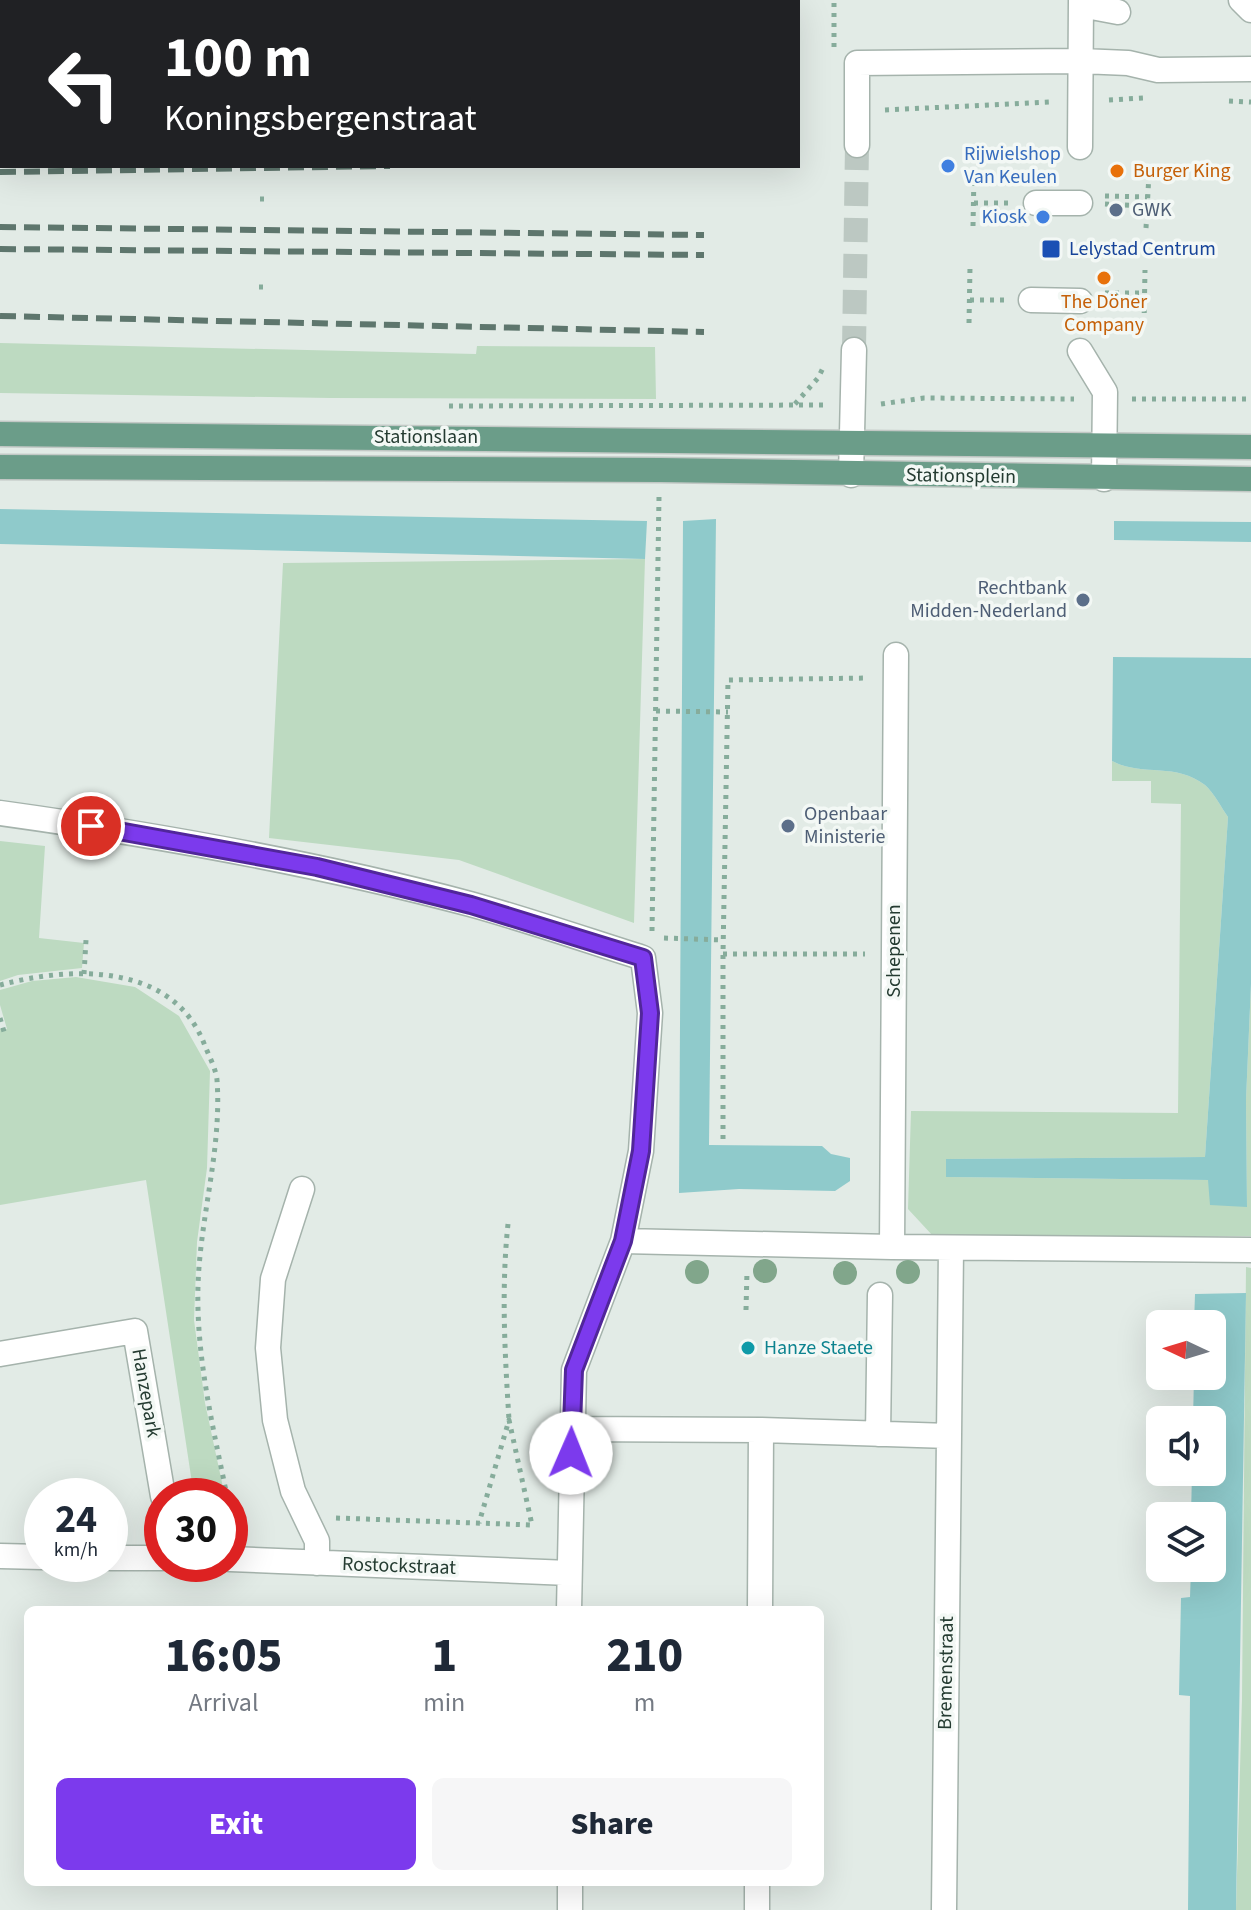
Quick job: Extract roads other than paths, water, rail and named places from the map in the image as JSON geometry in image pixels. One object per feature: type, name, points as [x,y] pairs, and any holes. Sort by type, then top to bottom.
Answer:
[{"type":"main road","name":"Stationslaan","points":[[0,434],[852,441]]},
{"type":"main road","name":"Stationsplein","points":[[852,441],[1251,447]]},
{"type":"main road","name":"Stationslaan","points":[[0,467],[660,470],[851,475]]},
{"type":"main road","name":"Stationsplein","points":[[851,475],[1251,479]]},
{"type":"street","points":[[1241,0],[1251,10]]},
{"type":"street","points":[[1080,147],[1081,3],[1118,12]]},
{"type":"street","points":[[857,145],[857,63],[1081,61],[1128,63],[1158,70],[1251,69]]},
{"type":"street","points":[[1036,203],[1087,199]]},
{"type":"street","points":[[1031,300],[1086,297]]},
{"type":"street","points":[[851,475],[854,350]]},
{"type":"street","points":[[1080,351],[1105,392],[1104,479]]},
{"type":"street","name":"Schepenen","points":[[892,1247],[896,666]]},
{"type":"street","points":[[0,813],[117,829],[317,867],[471,905],[643,958],[650,1013],[641,1151],[623,1241],[574,1370],[569,1606]]},
{"type":"street","points":[[302,1189],[273,1279],[268,1348],[275,1420],[293,1491],[317,1541],[317,1563]]},
{"type":"street","points":[[623,1241],[1251,1250]]},
{"type":"street","name":"Bremenstraat","points":[[944,1910],[951,1248]]},
{"type":"street","points":[[878,1434],[880,1295]]},
{"type":"street","name":"Hanzepark","points":[[0,1354],[135,1331],[160,1478]]},
{"type":"street","points":[[571,1429],[761,1430],[949,1436]]},
{"type":"street","points":[[760,1606],[761,1430]]},
{"type":"street","points":[[0,1556],[24,1557]]},
{"type":"street","name":"Rostockstraat","points":[[248,1560],[569,1573]]},
{"type":"street","points":[[570,1886],[570,1910]]},
{"type":"street","points":[[757,1886],[757,1910]]},
{"type":"water","points":[[0,509],[647,521],[645,559],[0,544]]},
{"type":"water","points":[[716,519],[709,1145],[822,1146],[831,1154],[850,1158],[850,1181],[835,1191],[739,1189],[679,1193],[683,521]]},
{"type":"water","points":[[1114,521],[1251,522],[1251,542],[1114,540]]},
{"type":"water","points":[[1113,657],[1251,658],[1247,1207],[1210,1205],[1208,1180],[946,1177],[946,1159],[1205,1157],[1228,817],[1208,788],[1194,778],[1124,766],[1112,761]]},
{"type":"water","points":[[1246,1293],[1236,1910],[1188,1910],[1190,1696],[1179,1695],[1181,1598],[1190,1597],[1191,1582],[1226,1582],[1226,1502],[1191,1502],[1192,1486],[1226,1486],[1226,1406],[1193,1406],[1194,1390],[1226,1390],[1226,1310],[1194,1310],[1195,1294]]},
{"type":"tunnel","points":[[854,350],[857,145]]},
{"type":"railway","points":[[0,172],[260,168]]},
{"type":"railway","points":[[0,227],[704,235]]},
{"type":"railway","points":[[0,249],[704,255]]},
{"type":"railway","points":[[0,316],[704,332]]},
{"type":"place","name":"Rijwielshop Van Keulen","points":[[948,166]]},
{"type":"place","name":"Burger King","points":[[1117,171]]},
{"type":"place","name":"GWK","points":[[1116,210]]},
{"type":"place","name":"Kiosk","points":[[1043,217]]},
{"type":"place","name":"Lelystad Centrum","points":[[1051,249]]},
{"type":"place","name":"The Döner Company","points":[[1104,278]]},
{"type":"place","name":"Rechtbank Midden-Nederland","points":[[1083,600]]},
{"type":"place","name":"Openbaar Ministerie","points":[[788,826]]},
{"type":"place","name":"Hanze Staete","points":[[748,1348]]}]
